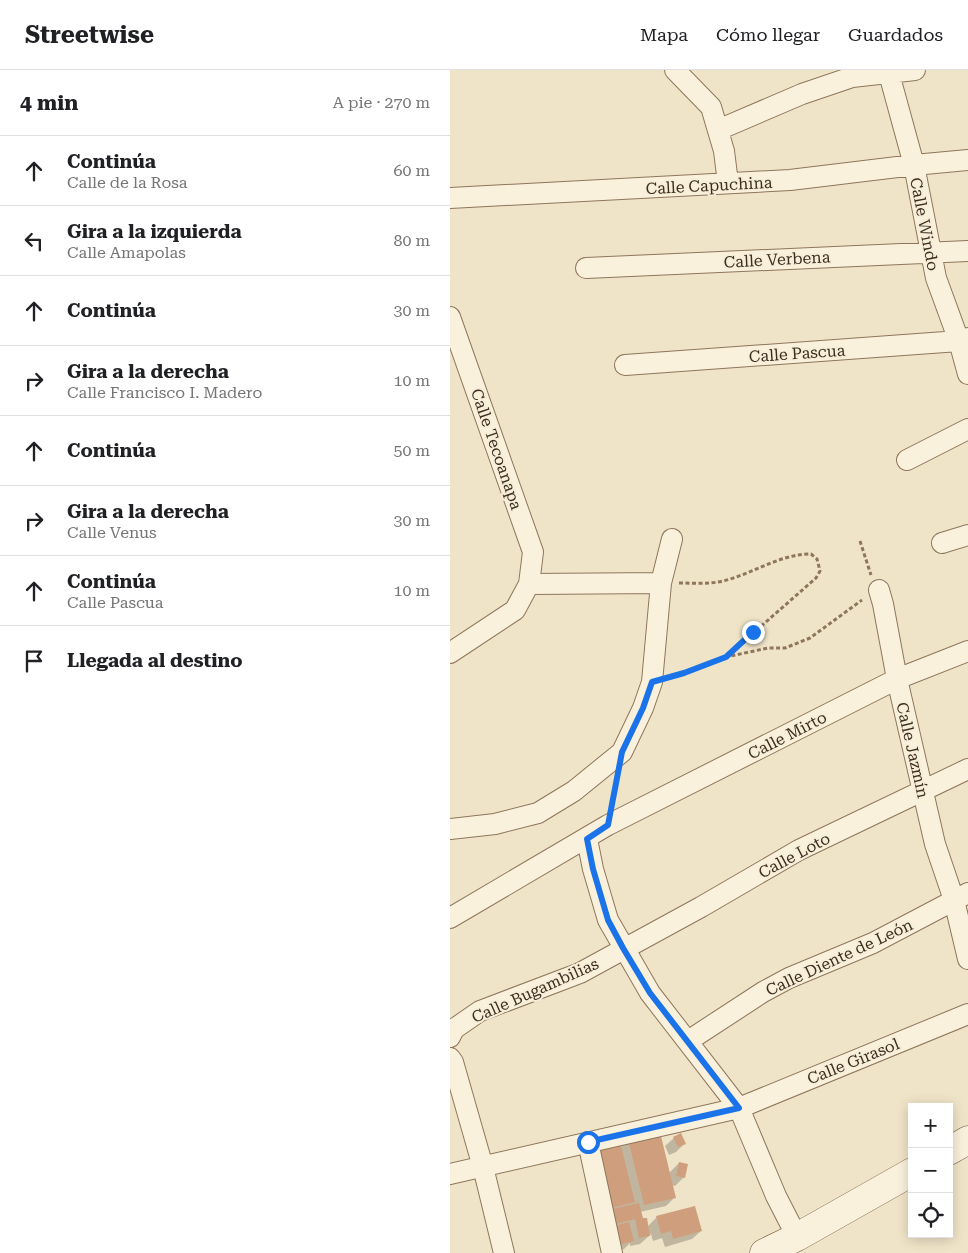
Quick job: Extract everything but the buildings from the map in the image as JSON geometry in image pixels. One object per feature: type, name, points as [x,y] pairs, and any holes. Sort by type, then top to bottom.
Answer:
[{"type":"street","points":[[675,70],[711,107],[724,151],[728,183]]},
{"type":"street","points":[[718,130],[802,94],[852,77],[889,71],[914,70]]},
{"type":"street","name":"Calle Windo","points":[[889,71],[914,164],[936,278],[964,340],[968,374]]},
{"type":"street","name":"Calle Capuchina","points":[[450,198],[790,180],[914,164],[968,160]]},
{"type":"street","name":"Calle Verbena","points":[[586,268],[968,251]]},
{"type":"street","name":"Calle Tecoanapa","points":[[450,316],[533,552],[529,584]]},
{"type":"street","name":"Calle Pascua","points":[[625,365],[964,340]]},
{"type":"street","points":[[907,460],[968,429]]},
{"type":"street","points":[[942,543],[968,534]]},
{"type":"street","points":[[450,829],[495,824],[538,813],[574,791],[622,752],[643,708],[652,682],[661,583],[672,539]]},
{"type":"street","points":[[450,653],[515,610],[529,584],[661,583]]},
{"type":"street","name":"Calle Jazmín","points":[[879,590],[884,604],[897,680],[935,844],[961,897],[968,959]]},
{"type":"street","name":"Calle Mirto","points":[[450,918],[608,825],[897,680],[968,651]]},
{"type":"street","name":"Calle Loto","points":[[623,948],[701,907],[799,850],[968,768]]},
{"type":"street","points":[[587,839],[593,869],[608,920],[650,993],[739,1108],[776,1196],[797,1237]]},
{"type":"street","name":"Calle Diente de León","points":[[688,1041],[763,992],[789,978],[873,943],[961,897]]},
{"type":"street","name":"Calle Bugambilias","points":[[450,1037],[454,1029],[480,1012],[580,973],[623,948]]},
{"type":"street","name":"Calle Girasol","points":[[450,1174],[739,1108],[968,1014]]},
{"type":"street","points":[[451,1060],[483,1167],[504,1253]]},
{"type":"street","points":[[953,1149],[968,1140]]},
{"type":"street","points":[[588,1142],[612,1253]]},
{"type":"street","points":[[764,1253],[797,1237],[908,1174]]},
{"type":"path","points":[[652,682],[684,673],[726,657],[768,648],[785,648],[810,638],[866,597],[879,590],[871,575],[860,541]]},
{"type":"path","points":[[661,583],[717,582],[745,574],[796,554],[811,554],[817,560],[820,571],[816,578],[726,657]]},
{"type":"path","points":[[608,825],[622,752]]},
{"type":"route","points":[[588,1142],[739,1108],[650,993],[623,948],[608,920],[593,869],[587,839],[608,825],[622,752],[643,708],[652,682],[684,673],[726,657],[753,632]]}]
